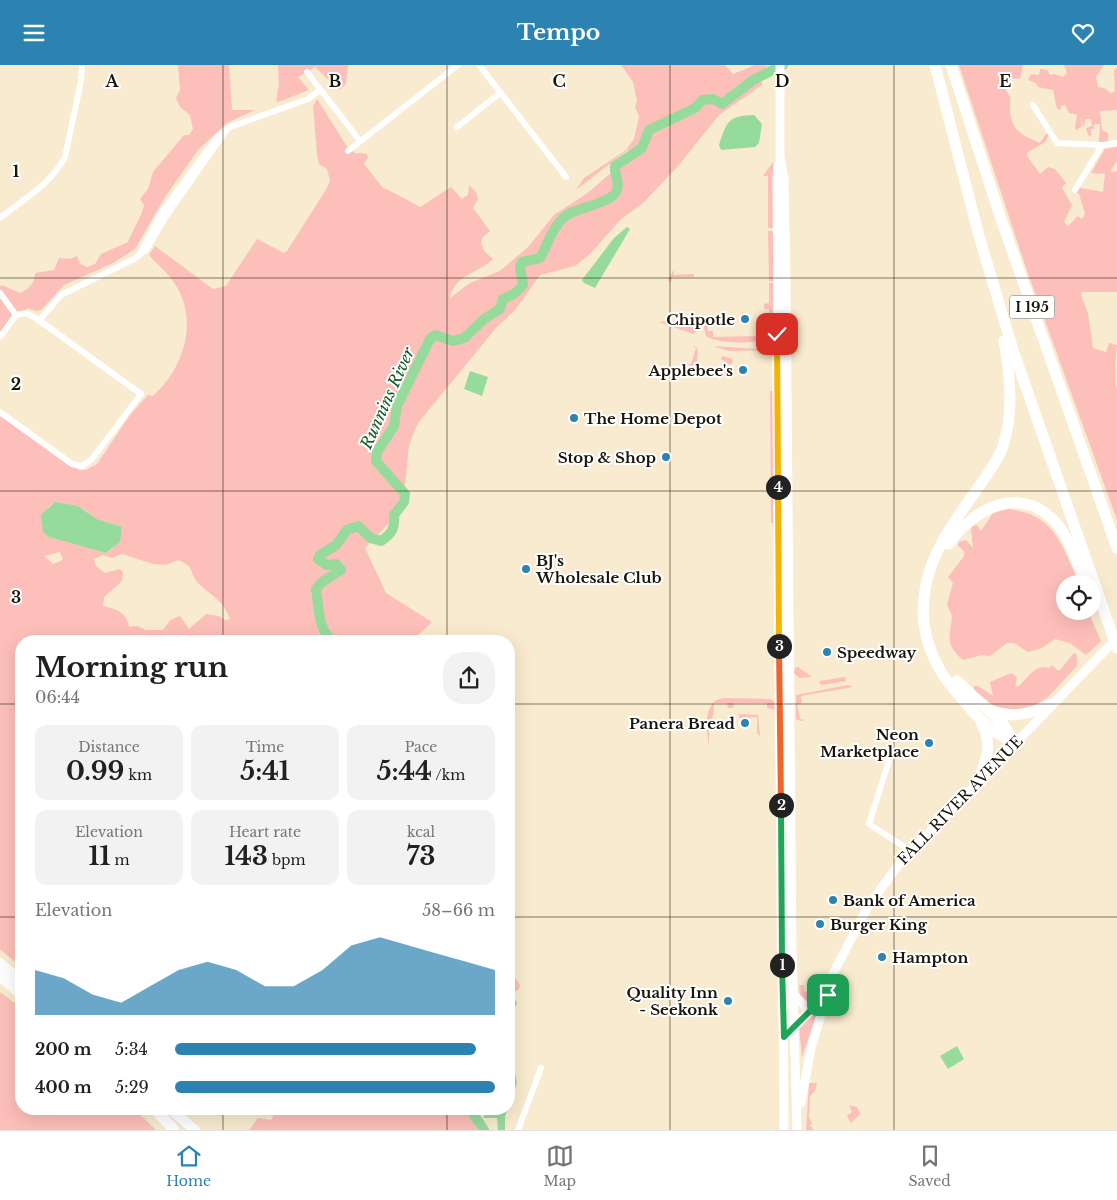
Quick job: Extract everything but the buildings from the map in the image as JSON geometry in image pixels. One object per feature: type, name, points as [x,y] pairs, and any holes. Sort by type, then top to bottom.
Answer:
[{"type":"highway","name":"I 195","points":[[935,65],[996,294],[1025,388],[1117,648]]},
{"type":"highway","name":"I 195","points":[[951,65],[1004,228],[1117,548]]},
{"type":"highway","points":[[978,781],[988,758],[989,742],[982,724],[944,676],[933,656],[925,627],[924,597],[929,571],[938,547],[997,459],[1006,433],[1010,405],[1010,380],[996,294]]},
{"type":"highway","points":[[1015,743],[1006,728],[954,677],[941,654],[932,627],[931,598],[936,574],[946,550],[957,533],[974,515],[991,507],[1008,503],[1031,507],[1048,516],[1061,529],[1082,575]]},
{"type":"highway","points":[[1101,618],[1117,654]]},
{"type":"highway","points":[[966,703],[996,733],[1015,743]]},
{"type":"highway","points":[[988,710],[1004,715],[1021,716],[1052,704]]},
{"type":"highway","points":[[0,976],[15,989]]},
{"type":"highway","points":[[160,1115],[174,1130]]},
{"type":"main road","points":[[780,65],[780,156],[777,178],[777,361],[784,1037],[783,1130]]},
{"type":"main road","points":[[780,156],[784,179],[786,280],[792,953],[797,1130]]},
{"type":"main road","name":"FALL RIVER AVENUE","points":[[784,1037],[816,1005],[830,982],[866,908],[881,885],[911,851],[1117,638]]},
{"type":"main road","points":[[0,963],[15,976]]},
{"type":"main road","name":"FALL RIVER AVENUE","points":[[797,1130],[811,1047],[830,982]]},
{"type":"main road","points":[[794,995],[806,1007],[816,1005]]},
{"type":"main road","points":[[177,1115],[195,1130]]},
{"type":"street","points":[[0,218],[52,177],[62,164],[81,81],[82,65]]},
{"type":"street","points":[[348,151],[458,65]]},
{"type":"street","points":[[479,65],[566,177]]},
{"type":"street","points":[[307,72],[360,141]]},
{"type":"street","points":[[40,321],[61,295],[135,258],[162,213],[210,144],[227,129],[308,99],[320,90]]},
{"type":"street","points":[[458,127],[500,93]]},
{"type":"street","points":[[1033,105],[1057,143],[1102,145],[1117,143]]},
{"type":"street","points":[[1075,190],[1102,145]]},
{"type":"street","points":[[0,293],[16,315]]},
{"type":"street","points":[[0,337],[16,315],[26,313],[40,321],[141,394],[92,459],[82,466],[72,464],[0,412]]},
{"type":"street","points":[[890,757],[869,824],[911,851]]},
{"type":"street","points":[[518,1130],[541,1068]]},
{"type":"shaded area","points":[[178,65],[229,65],[232,110],[255,110],[227,123],[198,150],[165,197],[135,249],[113,263],[64,285],[41,310],[37,311],[27,308],[24,317],[21,315],[9,321],[0,333],[0,287],[2,285],[20,293],[31,285],[35,273],[54,270],[59,258],[70,259],[77,256],[80,264],[87,267],[95,264],[101,254],[128,242],[144,205],[140,199],[148,189],[153,172],[184,135],[189,135],[193,129],[190,115],[180,107],[176,98],[180,90]]},
{"type":"shaded area","points":[[278,65],[348,65],[346,84],[339,90],[315,67],[298,77],[309,90],[278,102],[276,101],[279,84]]},
{"type":"shaded area","points":[[621,65],[725,65],[733,74],[755,65],[768,66],[761,72],[762,85],[719,115],[678,166],[644,202],[620,220],[591,253],[575,266],[540,275],[516,309],[496,328],[418,423],[409,445],[405,486],[391,521],[365,548],[386,593],[432,622],[418,635],[15,635],[15,962],[0,949],[0,416],[79,470],[86,470],[97,464],[130,415],[148,395],[153,396],[164,385],[180,358],[185,343],[186,313],[182,298],[166,272],[149,255],[155,246],[213,289],[226,286],[257,239],[284,253],[287,251],[330,181],[327,169],[319,164],[317,155],[313,106],[317,99],[348,148],[355,153],[367,154],[368,157],[364,164],[383,188],[420,207],[451,187],[462,199],[468,195],[469,185],[476,192],[478,199],[473,208],[490,231],[483,237],[481,242],[484,251],[493,259],[461,280],[452,291],[450,298],[470,283],[500,271],[528,247],[554,215],[589,192],[626,158],[629,149],[576,190],[584,178],[626,150],[634,139],[639,116],[635,107],[637,101],[633,82]],"holes":[[[55,502],[82,508],[97,519],[122,527],[118,542],[106,553],[49,537],[43,530],[44,517],[49,507]],[[60,552],[63,560],[53,564],[44,556]],[[122,554],[153,564],[166,565],[178,560],[184,563],[190,568],[198,583],[224,606],[230,619],[225,620],[219,616],[206,614],[189,629],[180,616],[170,620],[163,630],[146,630],[137,626],[129,627],[126,618],[120,612],[103,606],[104,597],[122,581],[123,572],[120,569],[105,573],[96,566],[94,559],[103,555],[112,558]]]},
{"type":"shaded area","points":[[959,65],[1023,65],[1020,79],[1010,78],[1006,90],[1010,97],[1011,116],[1015,127],[1023,135],[1040,143],[1046,134],[1049,135],[1045,142],[1027,153],[1027,156],[1040,174],[1048,167],[1055,169],[1066,183],[1062,188],[1072,205],[1064,222],[1068,226],[1078,216],[1082,219],[1085,214],[1079,194],[1073,190],[1075,187],[1103,192],[1105,174],[1091,173],[1105,149],[1117,147],[1117,161],[1111,170],[1112,172],[1117,171],[1117,292],[1082,292],[1081,295],[1088,313],[1093,348],[1106,352],[1109,343],[1117,345],[1115,374],[1117,389],[1117,520],[1025,265]]},
{"type":"shaded area","points":[[1064,65],[1104,65],[1096,77],[1098,87],[1104,88],[1111,93],[1115,91],[1114,71],[1117,67],[1117,110],[1100,111],[1102,130],[1108,133],[1108,142],[1099,143],[1100,124],[1094,124],[1094,129],[1091,129],[1091,136],[1088,135],[1086,128],[1092,126],[1091,119],[1085,119],[1084,127],[1080,117],[1082,126],[1076,130],[1077,115],[1069,113],[1065,105],[1061,106],[1061,110],[1057,109],[1053,90],[1038,87],[1036,83],[1028,80],[1031,74],[1039,75],[1040,69],[1047,70],[1050,75],[1055,74],[1063,77],[1067,73]]},
{"type":"shaded area","points":[[754,115],[762,124],[759,143],[755,147],[721,150],[719,145],[724,130],[730,121],[739,117]]},
{"type":"shaded area","points":[[773,162],[773,228],[768,228],[768,176],[763,176]]},
{"type":"shaded area","points":[[627,227],[630,229],[595,288],[584,283],[582,280],[614,238]]},
{"type":"shaded area","points":[[768,231],[773,231],[773,281],[769,281]]},
{"type":"shaded area","points":[[674,270],[674,275],[694,274],[694,277],[672,277],[671,282],[669,282],[668,279]]},
{"type":"shaded area","points":[[769,283],[773,283],[773,334],[769,338],[761,341],[741,343],[720,341],[706,336],[703,324],[707,324],[708,331],[713,331],[713,337],[756,336],[760,324],[769,321],[769,309],[764,309],[764,304],[769,303]]},
{"type":"shaded area","points":[[669,321],[669,326],[659,322]]},
{"type":"shaded area","points":[[695,321],[696,332],[693,334],[670,326],[693,326]]},
{"type":"shaded area","points":[[713,346],[771,350],[729,351]]},
{"type":"shaded area","points":[[696,348],[698,353],[696,365],[686,364],[691,364]]},
{"type":"shaded area","points":[[722,356],[733,359],[732,364],[726,365],[727,377],[717,373],[722,373],[726,361],[721,360]]},
{"type":"shaded area","points":[[470,371],[488,377],[482,396],[464,389]]},
{"type":"shaded area","points":[[770,391],[773,391],[774,523],[771,523]]},
{"type":"shaded area","points":[[55,502],[78,506],[97,519],[122,527],[120,542],[106,553],[49,537],[43,532],[41,515]]},
{"type":"shaded area","points":[[1008,509],[1037,517],[1047,525],[1062,544],[1076,575],[1056,575],[1056,620],[1092,620],[1101,641],[1086,655],[1070,643],[1055,639],[1042,648],[1028,652],[1014,643],[1007,643],[990,656],[982,655],[963,660],[953,649],[950,644],[952,616],[947,605],[953,583],[948,577],[964,556],[964,551],[958,546],[959,542],[966,540],[973,548],[971,529],[977,525],[981,531],[993,513]]},
{"type":"shaded area","points":[[1074,653],[1077,655],[1077,666],[1048,697],[1031,708],[1008,710],[993,705],[974,690],[974,686],[978,686],[993,696],[990,682],[1011,673],[1017,677],[1015,687],[1019,686],[1032,672],[1040,668],[1049,668],[1052,665],[1057,670],[1060,670]]},
{"type":"shaded area","points":[[798,667],[812,677],[799,678],[794,673],[795,668]]},
{"type":"shaded area","points":[[845,677],[846,681],[822,685],[819,683],[820,681]]},
{"type":"shaded area","points":[[848,685],[853,687],[801,696],[802,703],[797,704],[800,719],[805,720],[796,719],[796,695]]},
{"type":"shaded area","points":[[723,698],[770,699],[774,701],[775,710],[767,708],[767,703],[734,703],[733,708],[728,708],[727,703],[714,703]]},
{"type":"shaded area","points":[[714,703],[712,717],[714,718],[709,719],[709,745],[707,717]]},
{"type":"shaded area","points":[[739,714],[758,715],[760,736],[757,733],[757,717],[739,718]]},
{"type":"shaded area","points":[[515,978],[520,985],[519,989],[515,992]]},
{"type":"shaded area","points":[[799,985],[804,985],[804,991],[815,996],[815,991],[817,992],[815,999],[807,1002],[800,998]]},
{"type":"shaded area","points":[[0,992],[15,1003],[15,1115],[140,1115],[156,1130],[0,1130]]},
{"type":"shaded area","points":[[819,1008],[802,1057],[799,1026]]},
{"type":"shaded area","points":[[957,1046],[964,1059],[948,1069],[940,1056]]},
{"type":"shaded area","points":[[515,1073],[517,1083],[515,1089]]},
{"type":"shaded area","points":[[809,1083],[817,1083],[815,1091],[810,1096],[809,1117],[812,1124],[809,1126],[813,1130],[806,1130]]},
{"type":"shaded area","points":[[849,1105],[857,1107],[860,1114],[851,1123],[847,1116],[852,1112]]},
{"type":"shaded area","points":[[274,1115],[480,1115],[475,1126],[477,1130],[249,1130],[258,1118],[271,1120]]},
{"type":"shaded area","points":[[485,1115],[505,1115],[505,1130],[498,1130],[497,1118],[483,1118]]},
{"type":"waterway","name":"Runnins River","points":[[327,635],[320,619],[316,589],[322,582],[341,570],[336,564],[327,565],[318,559],[320,555],[336,545],[347,530],[358,526],[371,538],[381,541],[392,530],[394,515],[404,502],[405,494],[376,461],[377,452],[394,426],[397,406],[430,339],[435,335],[453,341],[464,338],[484,319],[500,309],[503,299],[514,294],[523,285],[520,266],[522,262],[540,258],[554,229],[562,219],[572,212],[613,196],[618,186],[615,166],[642,148],[649,130],[695,108],[702,100],[713,99],[722,104],[753,80],[783,65]]},
{"type":"waterway","name":"Runnins River","points":[[474,1115],[484,1130]]},
{"type":"place","name":"Chipotle","points":[[745,319]]},
{"type":"place","name":"Applebee's","points":[[743,370]]},
{"type":"place","name":"The Home Depot","points":[[574,418]]},
{"type":"place","name":"Stop & Shop","points":[[666,457]]},
{"type":"place","name":"BJ's Wholesale Club","points":[[526,569]]},
{"type":"place","name":"Speedway","points":[[827,652]]},
{"type":"place","name":"Panera Bread","points":[[745,723]]},
{"type":"place","name":"Neon Marketplace","points":[[929,743]]},
{"type":"place","name":"Bank of America","points":[[833,900]]},
{"type":"place","name":"Burger King","points":[[820,924]]},
{"type":"place","name":"Hampton","points":[[882,957]]},
{"type":"place","name":"Quality Inn - Seekonk","points":[[728,1001]]},
{"type":"route","points":[[777,334],[784,1037],[816,1005],[830,982],[828,995]]}]
